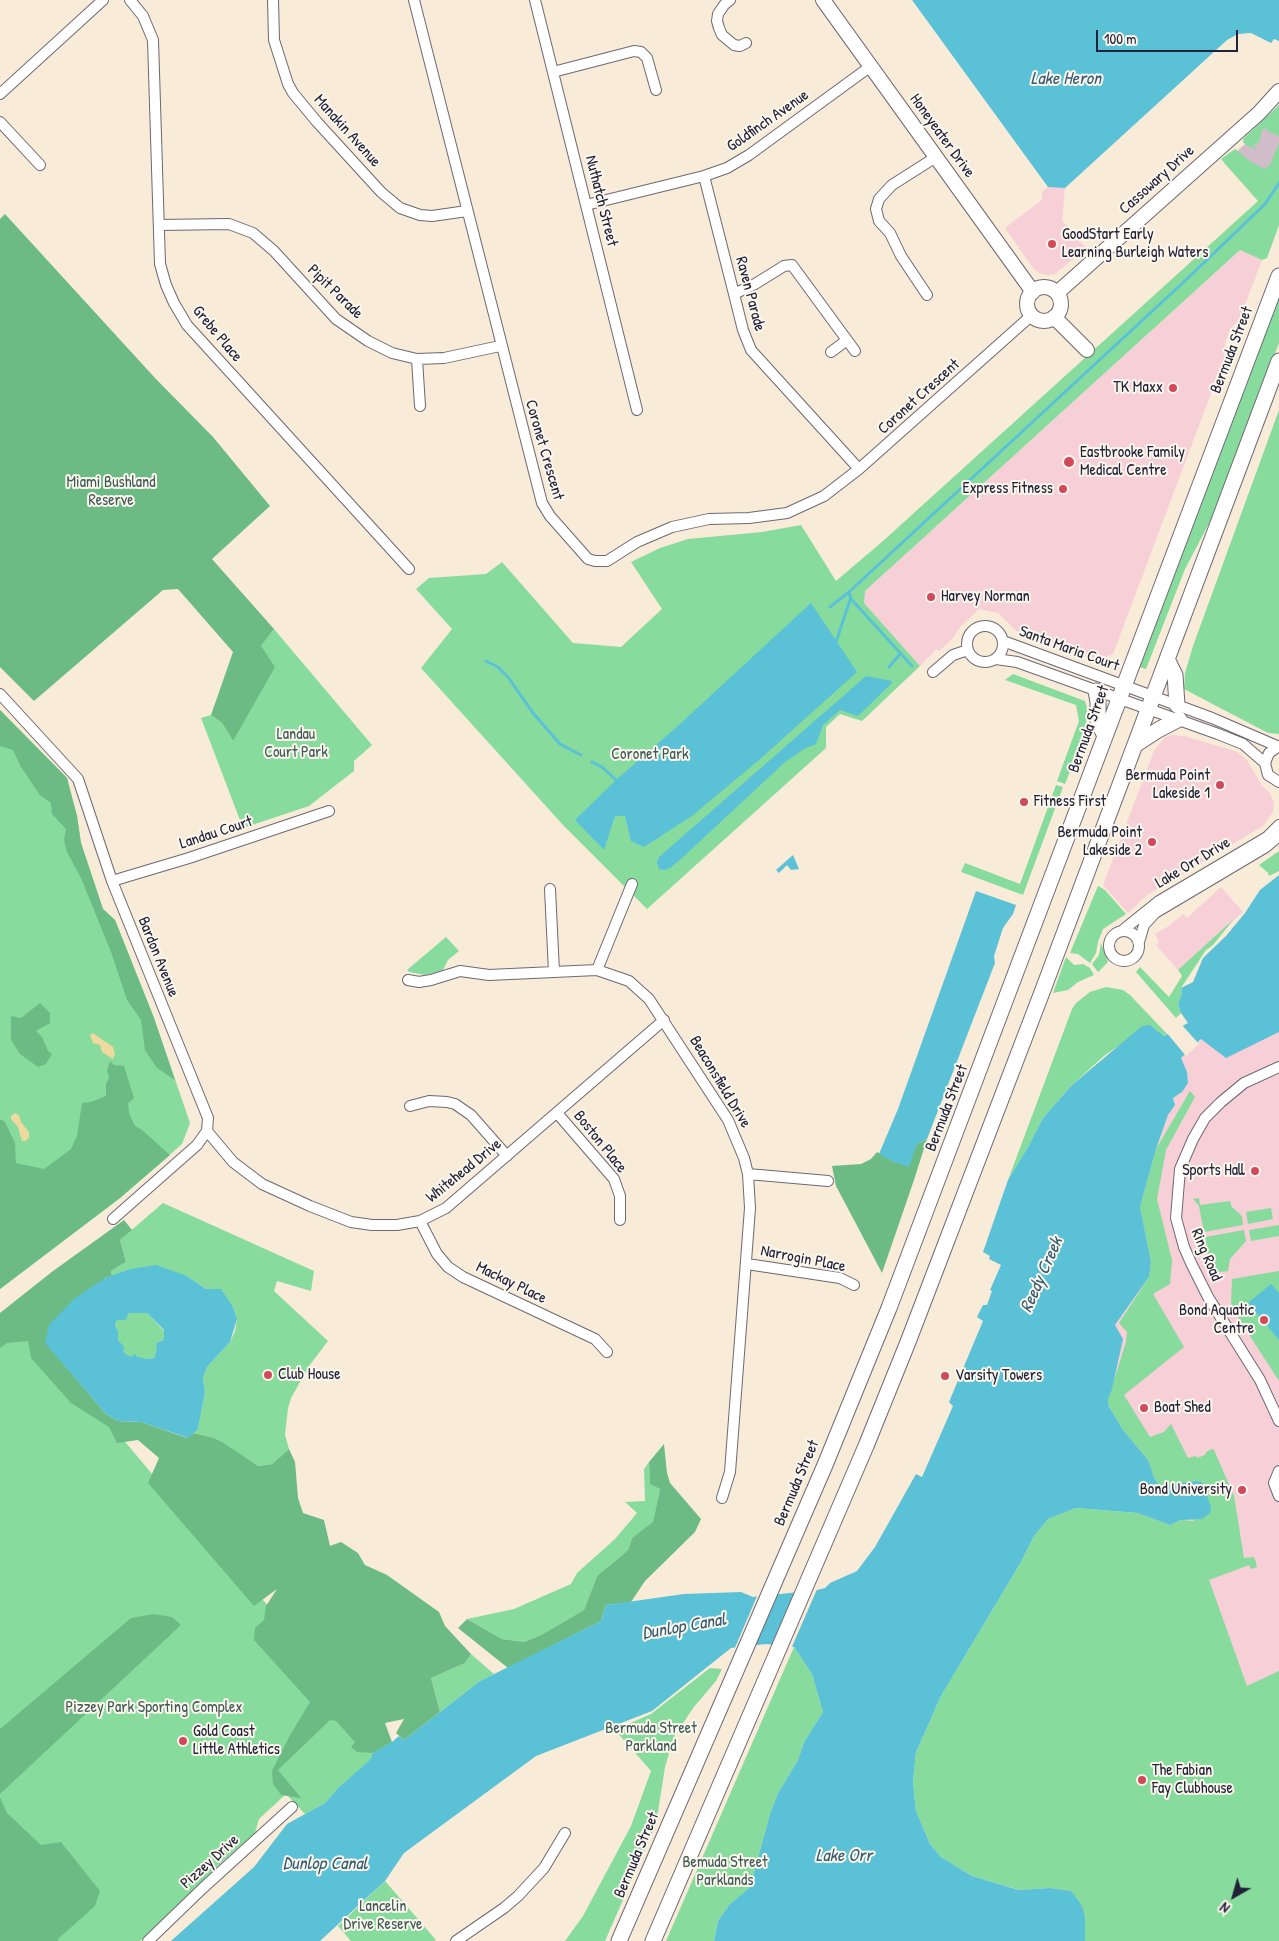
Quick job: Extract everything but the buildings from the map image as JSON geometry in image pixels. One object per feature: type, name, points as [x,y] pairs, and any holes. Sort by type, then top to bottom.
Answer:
[{"type":"main road","name":"Bermuda Street","points":[[619,1941],[825,1465],[889,1308],[1279,276]]},
{"type":"main road","points":[[653,1941],[808,1582],[912,1333],[1136,745],[1279,361]]},
{"type":"main road","points":[[1136,745],[1162,728],[1172,724],[1178,712],[1175,675],[1167,659]]},
{"type":"main road","points":[[1096,691],[1098,722],[1105,736]]},
{"type":"street","points":[[0,94],[103,0]]},
{"type":"street","name":"Grebe Place","points":[[130,0],[143,16],[153,40],[160,264],[174,303],[186,325],[409,569]]},
{"type":"street","name":"Manakin Avenue","points":[[273,0],[274,40],[288,84],[317,122],[382,192],[400,208],[420,215],[432,216],[466,211]]},
{"type":"street","name":"Coronet Crescent","points":[[414,0],[500,346],[542,503],[550,516],[588,559],[607,561],[637,542],[672,527],[709,519],[749,518],[787,513],[824,496],[860,469],[1032,315]]},
{"type":"street","name":"Nuthatch Street","points":[[535,0],[637,410]]},
{"type":"street","points":[[730,0],[718,14],[719,28],[722,35],[734,45],[740,46],[746,43]]},
{"type":"street","name":"Honeyeater Drive","points":[[823,0],[1033,292]]},
{"type":"street","points":[[553,72],[634,51],[641,52],[647,58],[656,90]]},
{"type":"street","name":"Goldfinch Avenue","points":[[586,204],[704,176],[727,168],[870,66]]},
{"type":"street","name":"Cassowary Drive","points":[[1057,294],[1259,113],[1279,91]]},
{"type":"street","points":[[0,122],[40,165]]},
{"type":"street","points":[[927,295],[901,256],[890,233],[879,221],[876,209],[879,199],[892,185],[936,157]]},
{"type":"street","name":"Raven Parade","points":[[704,176],[743,330],[751,350],[860,469]]},
{"type":"street","name":"Pipit Parade","points":[[159,224],[230,224],[253,232],[274,251],[336,319],[351,331],[392,352],[417,359],[444,358],[500,346]]},
{"type":"street","points":[[734,294],[756,284],[784,266],[792,265],[856,351]]},
{"type":"street","points":[[1043,287],[1057,294],[1061,303],[1060,309],[1054,317],[1045,321],[1032,315],[1029,311],[1028,301],[1033,292],[1043,287]]},
{"type":"street","points":[[1054,317],[1086,350]]},
{"type":"street","points":[[831,352],[847,340]]},
{"type":"street","points":[[417,359],[420,406]]},
{"type":"street","points":[[988,626],[994,628],[998,631],[1003,641],[1002,651],[991,661],[981,662],[972,657],[968,650],[967,639],[974,629],[979,627],[988,626]]},
{"type":"street","name":"Santa Maria Court","points":[[1003,641],[1121,692]]},
{"type":"street","points":[[933,672],[953,655],[968,650]]},
{"type":"street","name":"Santa Maria Court","points":[[996,658],[1017,662],[1096,691],[1121,692]]},
{"type":"street","points":[[1121,692],[1178,712],[1243,744],[1265,763],[1268,775],[1278,783]]},
{"type":"street","points":[[1121,692],[1178,712],[1234,726],[1278,746],[1269,753],[1265,763]]},
{"type":"street","name":"Bardon Avenue","points":[[0,694],[78,779],[112,881],[208,1118],[207,1131]]},
{"type":"street","name":"Landau Court","points":[[112,881],[189,858],[329,811]]},
{"type":"street","name":"Lake Orr Drive","points":[[1123,930],[1159,900],[1267,836],[1279,825]]},
{"type":"street","name":"Lake Orr Drive","points":[[1139,942],[1144,925],[1155,913],[1266,847],[1279,836]]},
{"type":"street","points":[[597,970],[632,884]]},
{"type":"street","points":[[550,889],[554,972]]},
{"type":"street","points":[[1123,930],[1133,933],[1139,942],[1138,951],[1132,959],[1124,961],[1116,959],[1110,952],[1109,942],[1114,934],[1123,930]]},
{"type":"street","name":"Beaconsfield Drive","points":[[408,980],[419,982],[431,980],[460,971],[489,975],[597,970],[629,981],[649,999],[664,1020],[728,1120],[738,1140],[748,1174],[750,1208],[730,1472],[722,1498]]},
{"type":"street","name":"Whitehead Drive","points":[[207,1131],[233,1162],[262,1184],[310,1206],[351,1222],[372,1225],[397,1225],[420,1221],[446,1208],[664,1020]]},
{"type":"street","name":"Ring Road","points":[[1279,1067],[1244,1083],[1205,1118],[1193,1139],[1180,1170],[1176,1218],[1184,1247],[1208,1297],[1260,1380],[1279,1421]]},
{"type":"street","points":[[410,1106],[430,1101],[454,1104],[471,1115],[507,1156]]},
{"type":"street","name":"Boston Place","points":[[557,1113],[614,1179],[620,1196],[620,1220]]},
{"type":"street","points":[[113,1219],[197,1145],[207,1131]]},
{"type":"street","points":[[748,1174],[828,1181]]},
{"type":"street","name":"Mackay Place","points":[[420,1221],[437,1254],[448,1267],[595,1340],[607,1352]]},
{"type":"street","name":"Narrogin Place","points":[[747,1264],[840,1278],[854,1285]]},
{"type":"street","points":[[1279,1471],[1274,1483],[1279,1496]]},
{"type":"street","name":"Pizzey Drive","points":[[148,1941],[202,1888],[292,1807]]},
{"type":"street","points":[[456,1941],[518,1896],[544,1868],[565,1832]]},
{"type":"shaded area","points":[[1265,126],[1268,129],[1279,129],[1279,156],[1258,200],[1224,163]]},
{"type":"shaded area","points":[[1048,187],[1065,188],[1062,220],[1086,248],[1055,274],[1048,275],[1039,273],[1033,268],[1005,228],[1042,200],[1042,192]]},
{"type":"shaded area","points":[[1240,250],[1262,260],[1240,318],[1229,331],[1225,343],[1224,359],[1113,654],[1096,661],[1023,635],[1015,630],[998,613],[979,609],[961,626],[953,638],[939,651],[937,649],[920,666],[864,603],[864,592]]},
{"type":"shaded area","points":[[1173,735],[1184,736],[1237,752],[1246,759],[1263,787],[1270,793],[1274,804],[1273,812],[1263,826],[1147,895],[1128,913],[1103,885],[1154,751],[1165,737]]},
{"type":"shaded area","points":[[1221,887],[1243,912],[1178,970],[1156,945],[1159,942],[1155,934],[1169,926],[1183,914],[1187,918]]},
{"type":"shaded area","name":"Bond University","points":[[1279,1032],[1279,1941],[1085,1941],[1085,1918],[1066,1891],[1050,1888],[1138,1513],[1123,1430],[1108,1405],[1115,1325],[1149,1277],[1140,1207],[1156,1149],[1168,1115],[1175,1105],[1173,1098],[1182,1092],[1187,1072],[1181,1058],[1202,1039]]},
{"type":"green space","points":[[1279,105],[1279,136],[1265,130],[1267,129],[1266,127],[1262,130],[1259,142],[1252,146],[1257,147],[1256,149],[1246,145],[1243,139]]},
{"type":"green space","name":"Coronet Park","points":[[1279,143],[1279,225],[1267,258],[1262,260],[1240,250],[865,591],[864,603],[920,666],[862,721],[840,714],[826,727],[826,748],[647,909],[563,825],[421,668],[452,629],[416,589],[429,578],[486,574],[502,562],[573,643],[621,647],[662,609],[631,562],[660,548],[688,539],[762,532],[801,525],[836,581],[883,541],[1258,201],[1221,159],[1235,149],[1251,162],[1265,169],[1267,166],[1269,167]]},
{"type":"green space","name":"Miami Bushland Reserve","points":[[5,214],[155,378],[213,437],[270,506],[212,559],[274,629],[261,646],[275,667],[233,741],[222,723],[211,715],[233,652],[178,589],[163,590],[34,701],[0,667],[0,219]]},
{"type":"green space","points":[[1279,296],[1279,343],[1216,510],[1185,569],[1146,669],[1139,667]]},
{"type":"green space","points":[[1279,410],[1279,734],[1268,733],[1184,689],[1185,673],[1193,646]]},
{"type":"green space","name":"Landau Court Park","points":[[274,629],[372,745],[354,761],[354,771],[309,806],[243,828],[201,718],[211,715],[222,723],[233,741],[261,646]]},
{"type":"green space","points":[[1013,674],[1085,701],[1087,708],[1086,729],[1065,784],[1057,781],[1079,721],[1076,705],[1005,680]]},
{"type":"green space","points":[[0,710],[67,778],[77,816],[81,843],[103,909],[115,920],[154,1018],[190,1123],[182,1144],[120,1198],[0,1289]]},
{"type":"green space","points":[[0,710],[67,778],[77,816],[81,843],[103,909],[115,920],[154,1018],[175,1080],[157,1068],[145,1050],[141,1020],[127,1000],[111,952],[81,878],[67,852],[64,840],[66,829],[52,814],[51,803],[40,795],[21,767],[13,750],[0,746]]},
{"type":"green space","points":[[1056,785],[1063,787],[1023,895],[961,872],[965,863],[1020,884]]},
{"type":"green space","points":[[1279,851],[1279,871],[1269,876],[1259,865]]},
{"type":"green space","points":[[1098,886],[1105,890],[1126,914],[1103,929],[1096,953],[1090,963],[1078,954],[1070,953]]},
{"type":"green space","points":[[1234,919],[1213,945],[1206,950],[1181,988],[1182,993],[1178,1004],[1181,1013],[1176,1018],[1136,972],[1140,967],[1169,997],[1182,976],[1178,970]]},
{"type":"green space","points":[[446,937],[459,951],[448,960],[443,970],[426,975],[407,970]]},
{"type":"green space","points":[[1101,943],[1108,962],[1098,972],[1092,964],[1099,955]]},
{"type":"green space","points":[[1066,957],[1074,965],[1083,964],[1090,968],[1094,975],[1078,982],[1068,990],[1053,993]]},
{"type":"green space","points":[[1106,987],[1123,990],[1130,995],[1167,1034],[1164,1036],[1150,1025],[1105,1055],[1072,1085],[1043,1118],[1008,1180],[1072,1009],[1076,1003],[1090,992]]},
{"type":"green space","points":[[40,1003],[50,1013],[50,1023],[36,1031],[42,1037],[48,1051],[52,1054],[46,1064],[38,1067],[20,1054],[11,1040],[11,1016],[21,1018]]},
{"type":"green space","points":[[110,1061],[114,1065],[124,1066],[134,1098],[128,1103],[129,1113],[135,1126],[170,1155],[120,1198],[0,1289],[0,1119],[5,1122],[15,1143],[16,1163],[44,1169],[71,1149],[77,1136],[82,1103],[91,1102],[106,1096],[106,1084],[109,1078],[107,1070]]},
{"type":"green space","name":"Bond University","points":[[1190,1091],[1195,1097],[1166,1150],[1157,1199],[1172,1260],[1170,1284],[1153,1294],[1184,1347],[1124,1395],[1150,1437],[1164,1432],[1171,1424],[1188,1458],[1196,1456],[1197,1458],[1205,1455],[1206,1452],[1212,1449],[1214,1450],[1234,1496],[1244,1558],[1253,1557],[1255,1559],[1257,1567],[1251,1569],[1249,1565],[1209,1580],[1247,1686],[1279,1671],[1279,1941],[1085,1941],[1085,1918],[1071,1891],[1050,1888],[1020,1890],[972,1876],[941,1857],[930,1844],[916,1811],[913,1781],[916,1752],[941,1696],[1021,1562],[1034,1536],[1048,1519],[1076,1508],[1138,1513],[1170,1525],[1182,1520],[1193,1521],[1209,1502],[1205,1494],[1204,1485],[1195,1481],[1160,1485],[1155,1480],[1148,1460],[1123,1430],[1108,1405],[1108,1399],[1126,1342],[1127,1332],[1119,1323],[1149,1277],[1151,1262],[1140,1207],[1156,1149]]},
{"type":"green space","points":[[927,1139],[882,1273],[836,1186],[832,1166],[861,1164],[871,1159],[877,1152],[896,1163],[917,1144]]},
{"type":"green space","points":[[1199,1198],[1200,1205],[1230,1201],[1232,1207],[1242,1216],[1243,1225],[1204,1232],[1199,1206],[1193,1199]]},
{"type":"green space","points":[[163,1203],[314,1271],[311,1291],[277,1281],[274,1291],[328,1341],[309,1366],[291,1398],[285,1435],[289,1449],[272,1464],[258,1466],[211,1437],[193,1433],[198,1429],[205,1392],[203,1378],[207,1367],[230,1342],[235,1331],[237,1319],[233,1307],[187,1276],[130,1269],[112,1276],[111,1271],[126,1262],[120,1240]]},
{"type":"green space","points":[[1271,1208],[1273,1219],[1248,1224],[1246,1212]]},
{"type":"green space","points":[[124,1220],[132,1230],[120,1240],[126,1262],[111,1271],[112,1276],[105,1278],[46,1343],[105,1413],[118,1421],[141,1422],[187,1438],[193,1433],[211,1437],[222,1442],[258,1466],[272,1464],[289,1449],[295,1462],[298,1498],[303,1513],[324,1520],[330,1546],[341,1542],[358,1553],[365,1565],[387,1575],[439,1612],[445,1626],[471,1654],[465,1663],[431,1678],[440,1712],[404,1740],[396,1733],[404,1719],[385,1723],[392,1742],[373,1753],[357,1752],[351,1747],[355,1742],[336,1721],[330,1720],[278,1770],[301,1798],[281,1795],[273,1784],[272,1771],[289,1737],[310,1702],[254,1640],[255,1628],[264,1620],[266,1606],[277,1589],[254,1606],[148,1483],[159,1458],[138,1440],[117,1443],[109,1427],[71,1403],[31,1358],[28,1341],[7,1343],[0,1348],[0,1313],[53,1271]]},
{"type":"green space","points":[[1279,1225],[1279,1236],[1251,1241],[1249,1230]]},
{"type":"green space","points":[[1244,1230],[1246,1241],[1230,1259],[1228,1271],[1212,1273],[1206,1270],[1204,1262],[1208,1261],[1208,1257],[1205,1237]]},
{"type":"green space","name":"Bond Aquatic Centre","points":[[1279,1271],[1279,1381],[1237,1316],[1231,1303],[1232,1279]]},
{"type":"green space","points":[[129,1313],[147,1313],[164,1331],[164,1339],[160,1341],[154,1358],[131,1357],[122,1352],[115,1325],[117,1320]]},
{"type":"green space","name":"Pizzey Park Sporting Complex","points":[[18,1314],[194,1524],[392,1742],[373,1753],[371,1760],[338,1788],[325,1803],[305,1814],[286,1794],[259,1819],[255,1833],[140,1941],[0,1941],[0,1330]]},
{"type":"green space","points":[[664,1444],[670,1483],[701,1519],[695,1532],[645,1581],[631,1602],[606,1605],[601,1621],[508,1668],[458,1628],[467,1619],[502,1639],[524,1642],[541,1635],[584,1610],[597,1576],[628,1550],[632,1538],[653,1522],[660,1489],[650,1484],[649,1462]]},
{"type":"green space","points":[[649,1462],[650,1483],[660,1489],[653,1523],[632,1538],[628,1550],[597,1576],[584,1610],[541,1635],[524,1642],[502,1639],[467,1619],[514,1609],[571,1584],[577,1573],[615,1539],[637,1513],[625,1502],[645,1501],[644,1469]]},
{"type":"green space","points":[[154,1614],[172,1617],[181,1625],[0,1794],[0,1729],[131,1618]]},
{"type":"green space","name":"Bemuda Street Parklands","points":[[794,1647],[812,1674],[823,1712],[804,1742],[798,1760],[778,1793],[770,1814],[750,1887],[729,1905],[718,1921],[714,1941],[666,1941]]},
{"type":"green space","points":[[471,1654],[494,1674],[480,1681],[440,1712],[431,1678],[465,1663]]},
{"type":"green space","name":"Bermuda Street Parkland","points":[[710,1668],[722,1669],[716,1681],[693,1708],[674,1737],[665,1767],[656,1824],[605,1941],[565,1941],[583,1916],[631,1826],[651,1771],[615,1730],[651,1714]]},
{"type":"green space","points":[[0,1797],[7,1813],[41,1845],[61,1842],[100,1891],[95,1906],[58,1941],[0,1941]]},
{"type":"green space","name":"Lancelin Drive Reserve","points":[[385,1881],[436,1940],[351,1941],[338,1926]]},
{"type":"sand","points":[[93,1033],[113,1047],[115,1054],[113,1059],[102,1052],[100,1045],[93,1043],[90,1035]]},
{"type":"sand","points":[[15,1113],[19,1115],[21,1122],[29,1132],[29,1138],[25,1141],[22,1141],[18,1127],[11,1119],[11,1116]]},
{"type":"water","name":"Lake Heron","points":[[912,0],[1279,0],[1279,41],[1274,39],[1271,43],[1251,33],[1238,34],[1227,40],[1065,188],[1048,187]]},
{"type":"water","points":[[811,603],[857,672],[759,760],[693,815],[644,847],[631,841],[625,816],[615,816],[604,850],[575,820],[616,780],[680,724]]},
{"type":"water","points":[[866,676],[892,681],[892,683],[858,716],[840,710],[823,725],[816,744],[804,749],[785,762],[670,868],[659,869],[657,863],[659,857]]},
{"type":"water","points":[[793,855],[799,869],[791,870],[787,865],[779,873],[776,870]]},
{"type":"water","name":"Lake Orr","points":[[1279,875],[1279,1032],[1226,1058],[1201,1039],[1181,1058],[1187,1072],[1188,1083],[1182,1092],[1173,1098],[1175,1105],[1168,1115],[1156,1149],[1140,1207],[1151,1262],[1149,1277],[1115,1325],[1123,1339],[1108,1405],[1123,1430],[1148,1460],[1155,1480],[1163,1486],[1195,1481],[1202,1482],[1211,1507],[1210,1513],[1202,1519],[1181,1520],[1170,1525],[1138,1513],[1076,1508],[1048,1519],[1034,1536],[1021,1562],[941,1696],[916,1752],[913,1781],[916,1811],[930,1844],[941,1857],[972,1876],[1019,1890],[1050,1888],[1071,1891],[1083,1909],[1085,1941],[714,1941],[718,1921],[729,1905],[750,1887],[770,1814],[778,1793],[798,1760],[804,1742],[823,1712],[812,1674],[794,1647],[766,1644],[731,1648],[652,1711],[536,1756],[404,1853],[385,1881],[320,1941],[171,1941],[254,1867],[287,1824],[325,1803],[338,1788],[370,1760],[373,1753],[399,1736],[404,1740],[480,1681],[601,1621],[606,1605],[684,1594],[741,1592],[753,1597],[817,1590],[825,1588],[830,1583],[857,1571],[875,1547],[916,1474],[922,1477],[953,1406],[949,1402],[983,1321],[977,1317],[983,1305],[987,1305],[992,1291],[990,1290],[1001,1265],[989,1259],[990,1256],[983,1252],[1008,1180],[1043,1118],[1072,1085],[1142,1026],[1150,1025],[1164,1036],[1188,1023],[1181,1013],[1178,1004],[1182,993],[1181,988],[1193,982],[1203,958],[1226,936],[1245,913],[1260,890]]},
{"type":"water","points":[[976,891],[1016,905],[1013,914],[1003,928],[994,956],[995,963],[927,1139],[917,1144],[909,1167],[879,1154],[898,1109]]},
{"type":"water","points":[[156,1265],[187,1276],[206,1289],[221,1289],[233,1307],[237,1319],[230,1342],[207,1367],[203,1378],[205,1392],[198,1429],[188,1438],[141,1422],[118,1421],[105,1413],[45,1343],[49,1325],[74,1299],[105,1278],[130,1269]],"holes":[[[129,1313],[147,1313],[164,1330],[164,1339],[156,1344],[157,1349],[154,1358],[137,1357],[135,1354],[131,1357],[123,1352],[124,1347],[118,1340],[118,1331],[115,1325],[117,1320],[125,1320]]]},
{"type":"water","points":[[1271,1284],[1279,1293],[1279,1340],[1248,1303]]},
{"type":"pier","points":[[1181,1024],[1199,1044],[1186,1056],[1166,1032]]},
{"type":"pier","points":[[818,1587],[791,1649],[773,1647],[798,1589]]},
{"type":"pier","points":[[762,1593],[752,1648],[734,1650],[758,1594]]},
{"type":"waterway","points":[[912,666],[851,599],[849,592],[1188,278],[1265,204],[1279,183]]},
{"type":"waterway","points":[[830,607],[849,592]]},
{"type":"waterway","points":[[836,642],[850,600]]},
{"type":"waterway","points":[[889,667],[900,654]]},
{"type":"waterway","points":[[486,661],[498,667],[508,677],[533,713],[560,744],[581,755]]},
{"type":"waterway","points":[[592,762],[602,767],[616,780]]},
{"type":"place","name":"GoodStart Early Learning Burleigh Waters","points":[[1052,244]]},
{"type":"place","name":"TK Maxx","points":[[1173,388]]},
{"type":"place","name":"Eastbrooke Family Medical Centre","points":[[1069,462]]},
{"type":"place","name":"Express Fitness","points":[[1063,489]]},
{"type":"place","name":"Harvey Norman","points":[[931,597]]},
{"type":"place","name":"Bermuda Point Lakeside 1","points":[[1220,785]]},
{"type":"place","name":"Fitness First","points":[[1024,802]]},
{"type":"place","name":"Bermuda Point Lakeside 2","points":[[1152,842]]},
{"type":"place","name":"Sports Hall","points":[[1255,1171]]},
{"type":"place","name":"Bond Aquatic Centre","points":[[1264,1320]]},
{"type":"place","name":"Club House","points":[[268,1375]]},
{"type":"place","name":"Varsity Towers","points":[[945,1376]]},
{"type":"place","name":"Boat Shed","points":[[1144,1408]]},
{"type":"place","name":"Bond University","points":[[1242,1490]]},
{"type":"place","name":"Gold Coast Little Athletics","points":[[183,1741]]},
{"type":"place","name":"The Fabian Fay Clubhouse","points":[[1142,1780]]},
{"type":"water label","name":"Reedy Creek","points":[[1042,1275]]},
{"type":"water label","name":"Dunlop Canal","points":[[684,1627]]},
{"type":"water label","name":"Dunlop Canal","points":[[325,1864]]}]
